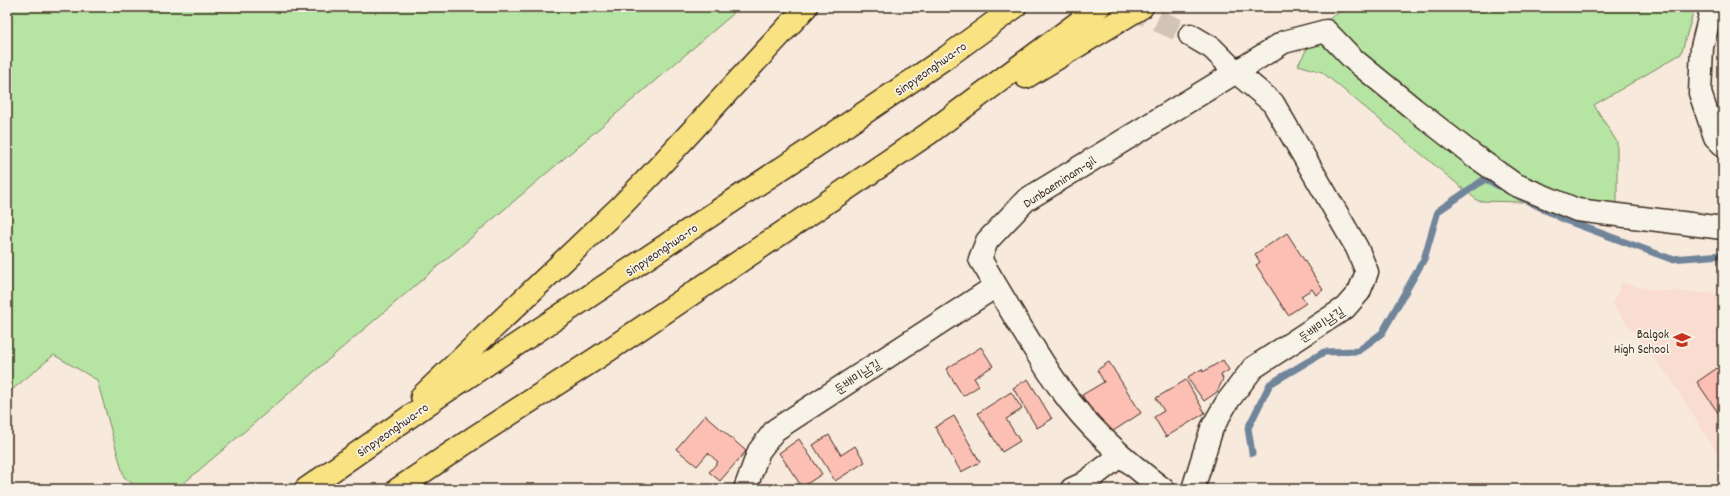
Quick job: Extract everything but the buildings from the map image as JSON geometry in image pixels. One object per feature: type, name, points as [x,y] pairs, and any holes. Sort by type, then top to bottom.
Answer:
[{"type":"highway","points":[[375,442],[528,292],[621,206],[806,7]]},
{"type":"highway","name":"Sinpyeonghwa-ro","points":[[306,489],[442,394],[823,141],[948,56],[1015,7]]},
{"type":"highway","points":[[398,489],[473,438],[597,358],[928,134],[1099,7]]},
{"type":"highway","points":[[928,134],[1105,31],[1142,7]]},
{"type":"street","points":[[1712,7],[1702,47],[1700,93],[1715,137],[1723,146]]},
{"type":"street","points":[[1190,35],[1212,48],[1236,72],[1284,42],[1326,32],[1353,59],[1408,104],[1473,155],[1514,184],[1577,210],[1723,228]]},
{"type":"street","name":"Dunbaeminam-gil","points":[[1163,489],[1121,455],[1090,424],[1063,392],[1031,344],[980,259],[987,241],[1026,200],[1236,72]]},
{"type":"street","name":"둔배미남길","points":[[1193,489],[1212,428],[1227,402],[1253,368],[1345,308],[1360,292],[1367,272],[1357,248],[1272,103],[1236,72]]},
{"type":"street","name":"둔배미남길","points":[[745,489],[760,451],[775,430],[996,286]]},
{"type":"street","points":[[1072,489],[1083,484],[1121,455]]},
{"type":"shaded area","name":"Balgok High School","points":[[1622,282],[1652,290],[1723,294],[1723,462],[1668,376],[1612,304]]},
{"type":"green space","points":[[7,7],[733,7],[733,14],[177,489],[139,489],[124,477],[97,380],[54,355],[7,394]]},
{"type":"green space","points":[[1343,7],[1695,7],[1681,54],[1594,105],[1617,142],[1617,204],[1478,201],[1322,72],[1298,65],[1320,25],[1341,11]]},
{"type":"waterway","points":[[1252,453],[1248,428],[1270,384],[1324,352],[1358,351],[1382,333],[1424,259],[1438,211],[1485,179],[1565,220],[1671,259],[1723,255]]},
{"type":"tunnel","points":[[1127,7],[1190,35]]},
{"type":"place","name":"Balgok High School","points":[[1682,340]]}]
